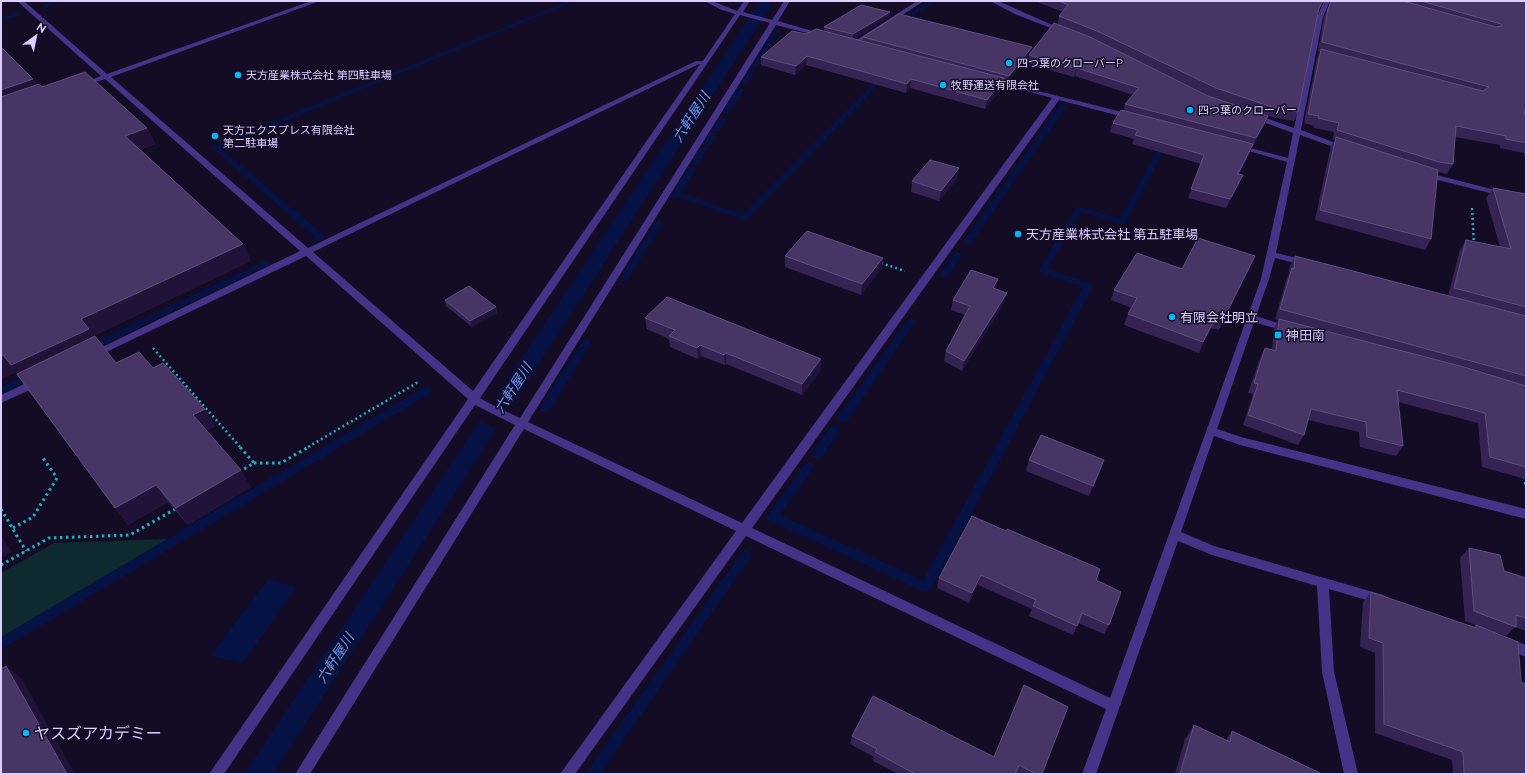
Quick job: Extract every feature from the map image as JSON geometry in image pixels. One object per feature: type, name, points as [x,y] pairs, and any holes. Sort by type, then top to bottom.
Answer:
[{"type":"street","points":[[20,1],[477,400],[519,422],[1113,706]]},
{"type":"street","points":[[72,88],[317,1]]},
{"type":"street","points":[[707,1],[724,9],[833,38]]},
{"type":"street","points":[[216,774],[477,400],[705,63],[741,13],[747,1]]},
{"type":"street","points":[[302,774],[519,422],[772,21],[787,1]]},
{"type":"street","points":[[855,43],[921,1]]},
{"type":"street","points":[[993,1],[1018,13],[1071,34]]},
{"type":"street","points":[[1089,774],[1251,318],[1271,254],[1297,132],[1316,54],[1320,17],[1327,1]]},
{"type":"street","points":[[81,361],[698,62],[705,63]]},
{"type":"street","points":[[987,78],[1139,120]]},
{"type":"street","points":[[567,774],[1057,97]]},
{"type":"street","points":[[1248,115],[1354,151]]},
{"type":"street","points":[[1228,144],[1291,161]]},
{"type":"street","points":[[1418,172],[1526,200]]},
{"type":"street","points":[[1271,254],[1317,266]]},
{"type":"street","points":[[1251,318],[1296,331]]},
{"type":"street","points":[[1,399],[45,378]]},
{"type":"street","points":[[1211,431],[1240,441],[1526,514]]},
{"type":"street","points":[[1174,534],[1212,550],[1388,602]]},
{"type":"street","points":[[1323,583],[1328,672],[1351,774]]},
{"type":"street","points":[[1496,639],[1526,651]]},
{"type":"path","points":[[1472,187],[1475,253]]},
{"type":"path","points":[[881,262],[926,278]]},
{"type":"path","points":[[150,345],[254,463]]},
{"type":"path","points":[[234,475],[254,463],[282,463],[441,368]]},
{"type":"path","points":[[13,528],[33,517],[57,478],[43,458]]},
{"type":"path","points":[[1524,472],[1526,487]]},
{"type":"path","points":[[1,565],[49,538],[130,535],[179,507]]},
{"type":"path","points":[[1,509],[26,550]]},
{"type":"green space","points":[[168,539],[1,639],[1,573],[54,543]]},
{"type":"water","name":"六軒屋川","points":[[760,1],[774,1],[273,774],[244,774]]},
{"type":"water","points":[[268,579],[297,587],[242,664],[211,655]]},
{"type":"pier","points":[[496,394],[515,403],[498,430],[478,420]]},
{"type":"building","points":[[1059,1],[1323,1],[1319,8],[1298,112],[1272,107],[1216,88],[1097,31],[1059,16],[1068,5]]},
{"type":"building","points":[[1331,1],[1403,1],[1496,27],[1502,26],[1501,24],[1421,1],[1526,1],[1526,107],[1524,114],[1526,115],[1526,143],[1506,139],[1506,136],[1456,126],[1453,164],[1439,162],[1337,130],[1339,123],[1308,114],[1321,49],[1483,91],[1489,87],[1322,42],[1328,9]]},
{"type":"building","points":[[861,5],[890,12],[853,34],[824,27]]},
{"type":"building","points":[[899,14],[1032,47],[1009,76],[863,37]]},
{"type":"building","points":[[1054,23],[1090,37],[1208,96],[1268,116],[1256,138],[1125,104],[1139,88],[1077,68],[1076,69],[1029,55]]},
{"type":"building","points":[[816,29],[1004,78],[987,100],[911,79],[907,84],[807,56],[796,66],[761,57],[792,31],[806,34]]},
{"type":"building","points":[[1,47],[33,79],[1,90]]},
{"type":"building","points":[[85,72],[147,128],[125,136],[243,244],[81,319],[89,329],[11,365],[3,355],[1,356],[1,97],[39,84],[42,87]]},
{"type":"building","points":[[1121,110],[1253,144],[1238,174],[1243,175],[1230,199],[1191,189],[1204,155],[1135,135],[1138,130],[1113,123]]},
{"type":"building","points":[[1336,137],[1438,170],[1431,239],[1320,210]]},
{"type":"building","points":[[930,160],[959,168],[941,191],[912,181]]},
{"type":"building","points":[[1493,188],[1526,194],[1526,307],[1454,288],[1466,240],[1511,249]]},
{"type":"building","points":[[807,231],[883,258],[862,284],[785,256]]},
{"type":"building","points":[[1198,238],[1255,256],[1223,320],[1216,317],[1203,342],[1128,314],[1137,298],[1114,290],[1137,253],[1182,269]]},
{"type":"building","points":[[1295,256],[1526,316],[1526,376],[1280,309],[1292,268],[1294,269]]},
{"type":"building","points":[[971,270],[998,279],[993,288],[1007,293],[964,361],[946,351],[970,306],[953,300]]},
{"type":"building","points":[[469,286],[496,307],[470,321],[445,300]]},
{"type":"building","points":[[667,297],[821,359],[802,384],[726,353],[724,355],[700,345],[697,348],[669,336],[675,330],[645,318]]},
{"type":"building","points":[[1279,319],[1464,367],[1526,386],[1526,467],[1490,457],[1485,413],[1397,390],[1403,446],[1367,437],[1366,422],[1311,409],[1304,435],[1248,415],[1258,384],[1254,383],[1265,348],[1276,351]]},
{"type":"building","points":[[95,336],[116,363],[139,352],[153,368],[163,363],[205,409],[193,415],[241,470],[176,508],[156,485],[115,508],[17,374]]},
{"type":"building","points":[[1041,435],[1104,460],[1093,486],[1029,460]]},
{"type":"building","points":[[972,516],[1006,531],[1007,529],[1100,569],[1096,580],[1121,592],[1109,625],[1082,613],[1077,626],[1033,606],[1036,600],[981,575],[972,593],[939,578]]},
{"type":"building","points":[[1469,548],[1500,555],[1504,571],[1526,578],[1526,618],[1516,615],[1516,627],[1474,611]]},
{"type":"building","points":[[1371,592],[1476,628],[1476,625],[1518,642],[1521,682],[1526,684],[1526,774],[1464,774],[1463,752],[1384,724],[1383,643],[1369,638]]},
{"type":"building","name":"ヤスズアカデミー","points":[[6,666],[67,774],[1,774],[1,669]]},
{"type":"building","points":[[1024,685],[1068,707],[1042,774],[1036,774],[1019,765],[1015,774],[915,774],[875,752],[877,749],[852,736],[873,696],[994,757]]},
{"type":"building","points":[[1194,725],[1230,742],[1232,731],[1322,774],[1180,774]]},
{"type":"waterway","points":[[44,6],[59,1]]},
{"type":"waterway","points":[[317,239],[321,237],[215,147],[573,1]]},
{"type":"waterway","points":[[898,23],[934,1]]},
{"type":"waterway","points":[[1,19],[17,14]]},
{"type":"waterway","points":[[764,51],[777,30]]},
{"type":"waterway","points":[[755,66],[761,56]]},
{"type":"waterway","points":[[744,83],[752,71]]},
{"type":"waterway","points":[[677,194],[744,217],[885,75]]},
{"type":"waterway","points":[[727,111],[741,89]]},
{"type":"waterway","points":[[968,241],[1063,106]]},
{"type":"waterway","points":[[716,129],[723,119]]},
{"type":"waterway","points":[[708,143],[712,135]]},
{"type":"waterway","points":[[773,517],[926,587],[1088,286],[1043,270],[1079,209],[1122,222],[1166,140]]},
{"type":"waterway","points":[[696,163],[704,149]]},
{"type":"waterway","points":[[675,196],[692,169]]},
{"type":"waterway","points":[[624,279],[659,223]]},
{"type":"waterway","points":[[944,275],[958,255]]},
{"type":"waterway","points":[[89,348],[266,263]]},
{"type":"waterway","points":[[843,418],[911,321]]},
{"type":"waterway","points":[[545,409],[586,342]]},
{"type":"waterway","points":[[1,391],[33,375]]},
{"type":"waterway","points":[[1,644],[428,389]]},
{"type":"waterway","points":[[817,455],[834,430]]},
{"type":"waterway","points":[[772,518],[809,466]]},
{"type":"waterway","points":[[592,774],[746,555]]},
{"type":"place","name":"四つ葉のクローバーP","points":[[1009,63]]},
{"type":"place","name":"天方産業株式会社 第四駐車場","points":[[238,75]]},
{"type":"place","name":"牧野運送有限会社","points":[[943,85]]},
{"type":"place","name":"四つ葉のクローバー","points":[[1190,110]]},
{"type":"place","name":"天方エクスプレス有限会社 第二駐車場","points":[[215,136]]},
{"type":"place","name":"天方産業株式会社 第五駐車場","points":[[1018,234]]},
{"type":"place","name":"有限会社明立","points":[[1172,317]]},
{"type":"place","name":"神田南","points":[[1278,335]]},
{"type":"place","name":"ヤスズアカデミー","points":[[26,733]]}]
